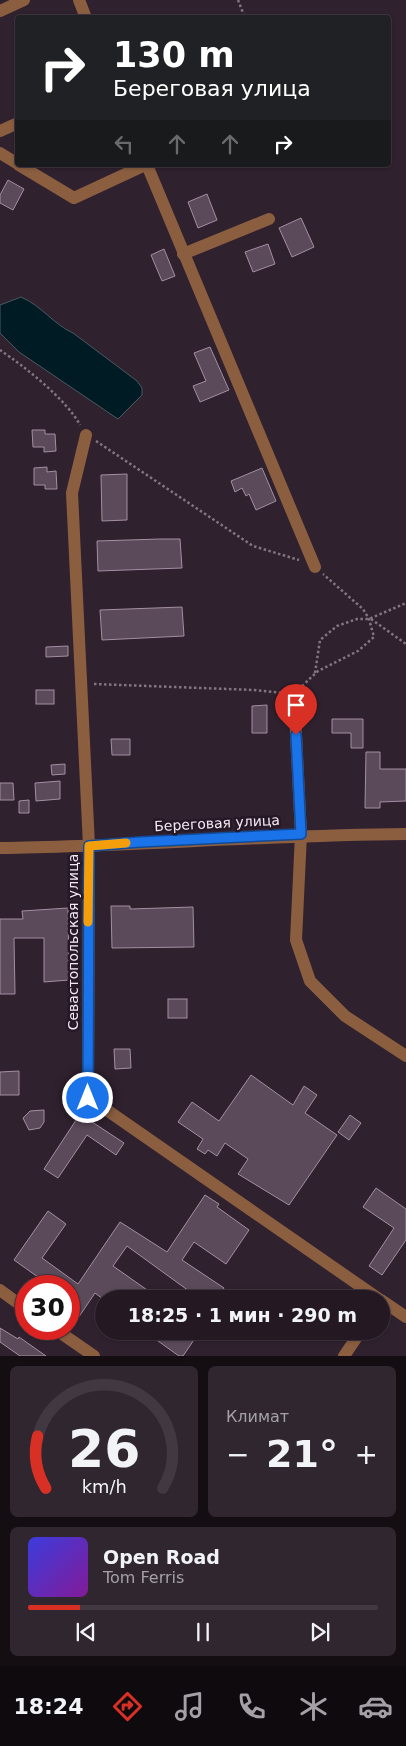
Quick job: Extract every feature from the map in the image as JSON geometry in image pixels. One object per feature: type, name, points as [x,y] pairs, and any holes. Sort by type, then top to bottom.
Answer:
[{"type":"street","points":[[0,11],[24,0]]},
{"type":"street","points":[[79,0],[85,15]]},
{"type":"street","points":[[0,131],[15,124]]},
{"type":"street","points":[[0,154],[15,162]]},
{"type":"street","points":[[23,167],[74,198],[142,167]]},
{"type":"street","points":[[147,167],[315,567]]},
{"type":"street","points":[[183,254],[269,219]]},
{"type":"street","name":"Севастопольская улица","points":[[86,435],[72,493],[89,846],[88,1098],[366,1290]]},
{"type":"street","points":[[294,695],[301,834],[296,940],[310,981],[346,1016],[406,1056]]},
{"type":"street","name":"Береговая улица","points":[[0,848],[89,846],[301,834],[406,834]]},
{"type":"street","points":[[0,1290],[15,1301]]},
{"type":"street","name":"Севастопольская улица","points":[[390,1306],[406,1317]]},
{"type":"street","points":[[71,1340],[94,1356]]},
{"type":"street","points":[[344,1356],[355,1340]]},
{"type":"path","points":[[238,0],[244,15]]},
{"type":"path","points":[[0,350],[23,366],[53,393],[78,421],[86,435],[253,546],[289,556],[315,567],[363,609],[369,618],[374,638],[358,651],[314,674],[294,695],[254,690],[80,684]]},
{"type":"path","points":[[314,674],[320,640],[337,626],[369,618],[406,603]]},
{"type":"path","points":[[369,618],[406,644]]},
{"type":"water","points":[[21,297],[35,305],[59,325],[73,333],[137,381],[142,388],[142,395],[118,419],[19,352],[0,333],[0,305]]},
{"type":"building","points":[[8,180],[24,189],[13,210],[0,203],[0,195]]},
{"type":"building","points":[[207,194],[217,220],[198,228],[188,202]]},
{"type":"building","points":[[301,218],[314,247],[292,257],[279,228]]},
{"type":"building","points":[[268,244],[275,264],[253,272],[245,252]]},
{"type":"building","points":[[164,249],[175,276],[162,281],[151,255]]},
{"type":"building","points":[[210,347],[229,390],[200,402],[193,386],[206,381],[194,353]]},
{"type":"building","points":[[32,430],[45,430],[45,434],[55,434],[56,451],[44,452],[44,447],[33,447]]},
{"type":"building","points":[[47,467],[47,472],[56,471],[57,489],[45,489],[45,485],[34,485],[34,468]]},
{"type":"building","points":[[262,468],[276,501],[256,510],[249,494],[246,496],[242,488],[235,492],[231,481]]},
{"type":"building","points":[[127,474],[127,520],[102,521],[101,475]]},
{"type":"building","points":[[180,539],[182,568],[98,571],[97,541]]},
{"type":"building","points":[[182,607],[184,636],[102,640],[100,610]]},
{"type":"building","points":[[68,646],[68,656],[46,657],[46,647]]},
{"type":"building","points":[[36,690],[54,690],[54,704],[36,704]]},
{"type":"building","points":[[267,705],[267,733],[252,733],[252,706]]},
{"type":"building","points":[[332,719],[363,719],[363,748],[351,748],[351,733],[332,733]]},
{"type":"building","points":[[111,739],[130,739],[130,755],[112,755]]},
{"type":"building","points":[[366,752],[380,752],[380,769],[406,769],[406,801],[380,802],[380,808],[365,808]]},
{"type":"building","points":[[65,764],[65,774],[52,775],[51,765]]},
{"type":"building","points":[[60,781],[60,799],[36,801],[35,783]]},
{"type":"building","points":[[0,783],[13,783],[14,800],[0,800]]},
{"type":"building","points":[[29,800],[29,813],[19,813],[19,801]]},
{"type":"building","points":[[111,906],[130,906],[130,909],[193,907],[194,947],[112,948]]},
{"type":"building","points":[[68,908],[69,980],[44,982],[44,938],[14,938],[15,994],[0,994],[0,919],[23,919],[22,911]]},
{"type":"building","points":[[168,999],[187,999],[187,1018],[168,1018]]},
{"type":"building","points":[[114,1049],[130,1049],[131,1068],[115,1069]]},
{"type":"building","points":[[19,1071],[19,1095],[0,1095],[0,1072]]},
{"type":"building","points":[[251,1075],[293,1105],[304,1086],[317,1095],[305,1113],[337,1135],[289,1205],[238,1174],[248,1159],[225,1143],[217,1156],[208,1150],[205,1154],[197,1149],[203,1139],[178,1122],[192,1102],[219,1121]]},
{"type":"building","points":[[44,1110],[44,1122],[40,1128],[29,1130],[23,1118],[30,1111]]},
{"type":"building","points":[[80,1114],[124,1143],[116,1155],[87,1135],[58,1178],[44,1169]]},
{"type":"building","points":[[350,1115],[361,1123],[349,1140],[338,1132]]},
{"type":"building","points":[[376,1188],[406,1209],[406,1240],[382,1275],[369,1266],[394,1228],[363,1207]]},
{"type":"building","points":[[205,1195],[219,1204],[217,1207],[249,1230],[226,1264],[194,1242],[182,1260],[224,1288],[223,1290],[188,1290],[127,1246],[113,1266],[147,1290],[95,1290],[95,1293],[80,1315],[80,1281],[120,1222],[167,1252]]},
{"type":"building","points":[[48,1211],[66,1224],[42,1258],[66,1275],[35,1275],[14,1260]]},
{"type":"building","points":[[0,1328],[15,1337],[15,1340],[23,1340],[46,1356],[20,1356],[0,1342]]},
{"type":"building","points":[[157,1340],[194,1340],[183,1356],[179,1356]]},
{"type":"slow traffic","points":[[88,922],[89,846],[126,843]]},
{"type":"route","points":[[88,1098],[89,846],[301,834],[296,735]]}]
